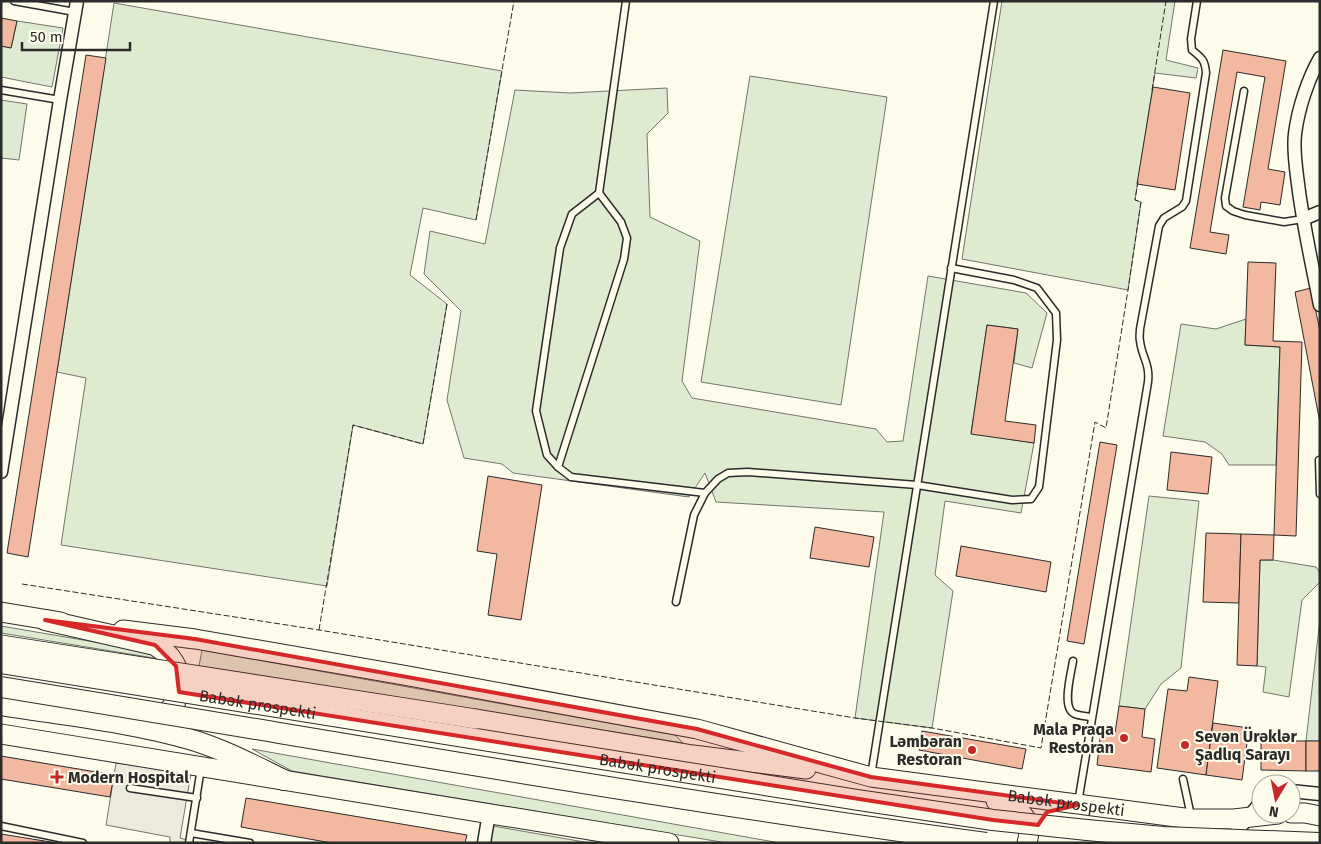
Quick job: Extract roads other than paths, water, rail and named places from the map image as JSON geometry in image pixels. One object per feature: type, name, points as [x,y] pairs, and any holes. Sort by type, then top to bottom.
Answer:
[{"type":"main road","name":"Babək prospekti","points":[[1,612],[45,620],[195,640],[403,675],[687,728],[871,777],[1192,819],[1215,820],[1249,817]]},
{"type":"main road","points":[[45,620],[154,645],[170,656],[176,666],[180,679],[178,696],[172,709],[164,718],[155,723],[125,725]]},
{"type":"main road","points":[[1,645],[693,755],[871,777],[1014,806],[1025,817],[1028,825],[1029,836],[1027,843]]},
{"type":"main road","name":"Babək prospekti","points":[[1,663],[993,820],[1163,837],[1319,843]]},
{"type":"main road","name":"Babək prospekti","points":[[1,687],[651,794],[986,843]]},
{"type":"main road","points":[[1,705],[125,725],[188,739],[230,754],[284,780]]},
{"type":"main road","points":[[1,734],[669,843]]},
{"type":"main road","points":[[1036,843],[1038,825],[1047,812],[1077,805]]},
{"type":"main road","points":[[1301,813],[1320,816]]},
{"type":"main road","points":[[1228,843],[1251,824]]},
{"type":"street","points":[[1,472],[76,7]]},
{"type":"street","points":[[1320,58],[1303,100],[1295,135],[1296,166],[1303,219],[1320,305]]},
{"type":"street","points":[[1303,219],[1320,212]]},
{"type":"street","points":[[1301,792],[1320,794]]},
{"type":"street","points":[[484,843],[489,813]]},
{"type":"street","points":[[1228,843],[1251,814]]},
{"type":"lane","points":[[14,1],[76,7]]},
{"type":"lane","points":[[558,467],[624,259],[627,238],[621,222],[600,193],[626,1]]},
{"type":"lane","points":[[871,777],[994,1]]},
{"type":"lane","points":[[1077,805],[1148,382],[1149,372],[1139,340],[1140,329],[1159,226],[1164,218],[1182,207],[1186,201],[1206,73],[1202,58],[1192,50],[1191,39],[1197,1]]},
{"type":"lane","points":[[1,90],[60,100]]},
{"type":"lane","points":[[1244,91],[1225,198],[1226,206],[1233,212],[1284,222],[1303,219]]},
{"type":"lane","points":[[600,193],[572,214],[560,248],[536,410],[547,455],[571,477],[705,493]]},
{"type":"lane","points":[[676,602],[694,515],[705,493],[718,479],[728,473],[748,472],[917,485],[1012,500],[1031,499],[1039,487],[1057,340],[1056,313],[1037,288],[1014,280],[951,268]]},
{"type":"lane","points":[[1319,460],[1320,494]]},
{"type":"lane","points":[[1073,661],[1067,699],[1068,708],[1074,714],[1091,717]]},
{"type":"lane","points":[[189,843],[202,766]]},
{"type":"lane","points":[[1183,780],[1192,819]]},
{"type":"lane","points":[[130,788],[197,798]]},
{"type":"lane","points":[[1,826],[84,843]]},
{"type":"lane","points":[[191,833],[228,841],[250,843]]},
{"type":"place","name":"Mala Praqa Restoran","points":[[1124,738]]},
{"type":"place","name":"Sevən Ürəklər Şadlıq Sarayı","points":[[1185,745]]},
{"type":"place","name":"Ləmbəran Restoran","points":[[972,750]]},
{"type":"place","name":"Modern Hospital","points":[[57,777]]}]
